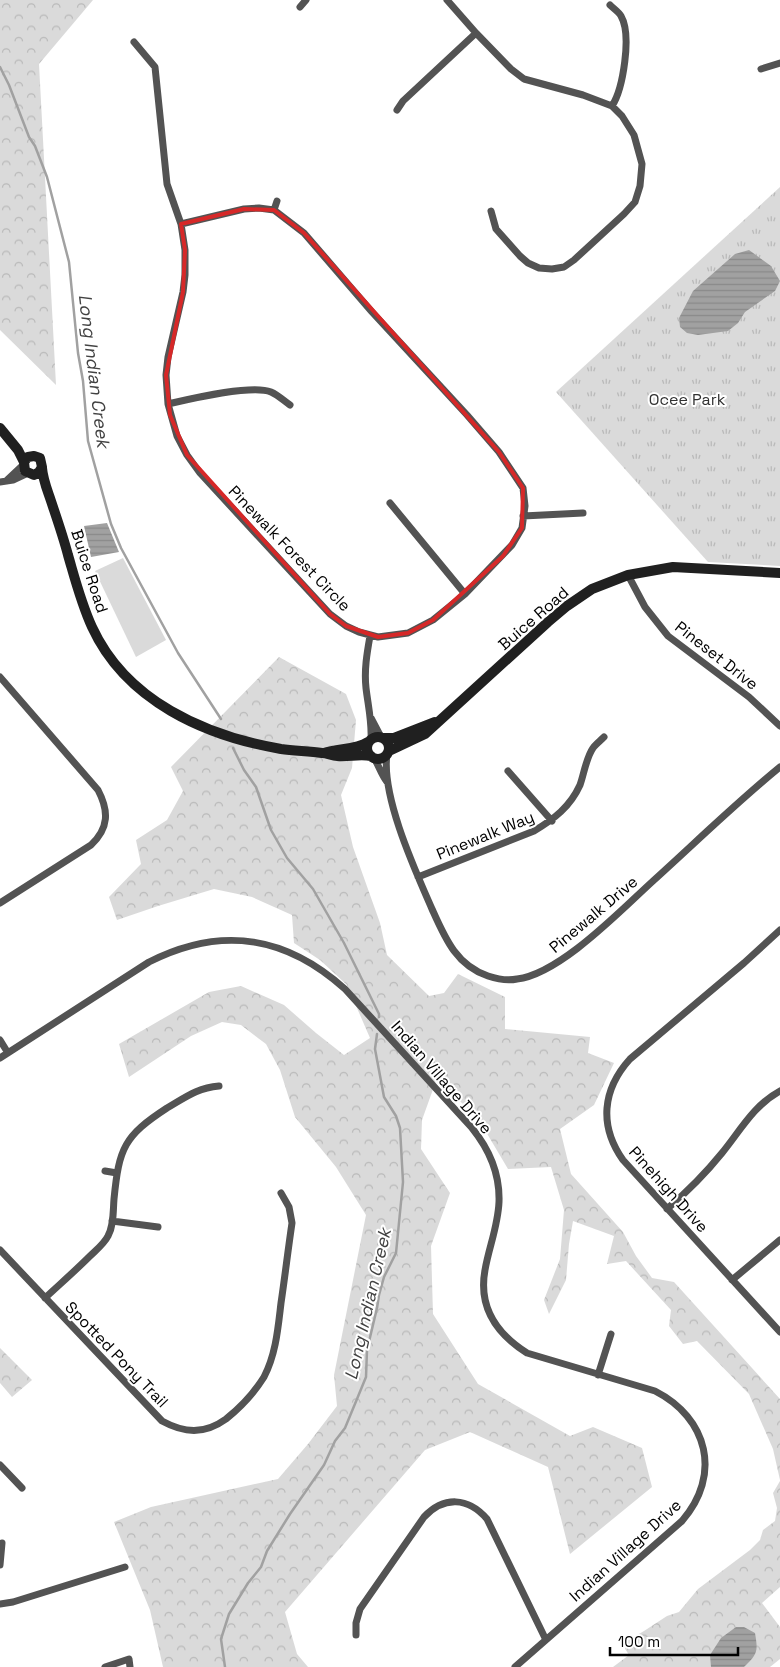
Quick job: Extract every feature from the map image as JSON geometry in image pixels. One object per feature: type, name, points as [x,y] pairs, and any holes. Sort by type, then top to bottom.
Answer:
[{"type":"street","points":[[300,7],[306,0]]},
{"type":"street","points":[[447,0],[511,69],[524,79],[583,95],[612,106],[627,123],[638,145],[642,164],[640,186],[635,202],[574,260],[564,266],[552,269],[539,268],[528,263],[496,229],[491,211]]},
{"type":"street","points":[[610,5],[621,16],[626,34],[621,86],[617,99],[612,106]]},
{"type":"street","points":[[397,110],[403,101],[476,33]]},
{"type":"street","name":"Pinewalk Forest Circle","points":[[134,42],[155,67],[167,184],[181,224],[185,250],[185,275],[166,375],[168,404],[177,436],[187,455],[200,473],[330,614],[346,626],[370,636],[378,638],[395,636],[422,627],[433,620],[465,594],[512,545],[522,528],[525,506],[523,488],[499,452],[372,312],[304,233],[274,210]]},
{"type":"street","points":[[761,69],[780,63]]},
{"type":"street","points":[[181,224],[244,209],[274,210],[277,201]]},
{"type":"street","points":[[168,404],[243,390],[262,390],[272,392],[290,406]]},
{"type":"street","name":"Buice Road","points":[[2,430],[14,437],[42,461],[46,489],[65,542],[80,598],[92,628],[103,647],[130,680],[146,695],[167,710],[192,723],[255,744],[336,756],[361,754],[381,759],[388,753],[425,734],[567,606],[592,589],[628,575],[673,567],[780,573]]},
{"type":"street","name":"Buice Road","points":[[2,430],[18,450],[26,469],[46,489]]},
{"type":"street","points":[[26,469],[28,457],[36,456]]},
{"type":"street","points":[[26,469],[37,474],[42,468]]},
{"type":"street","points":[[3,482],[26,469]]},
{"type":"street","points":[[390,503],[465,594]]},
{"type":"street","points":[[524,516],[583,512]]},
{"type":"street","name":"Pineset Drive","points":[[628,575],[645,607],[668,636],[749,697],[780,726]]},
{"type":"street","points":[[370,636],[366,661],[366,687],[370,718],[376,739]]},
{"type":"street","points":[[0,677],[98,790],[104,802],[106,815],[102,832],[91,845],[0,903]]},
{"type":"street","name":"Buice Road","points":[[324,753],[337,749],[362,746],[376,739],[394,738],[441,720]]},
{"type":"street","name":"Pinewalk Way","points":[[418,877],[534,831],[552,821],[573,798],[592,749],[604,737]]},
{"type":"street","points":[[376,739],[389,744],[388,753]]},
{"type":"street","points":[[372,757],[367,750],[376,739]]},
{"type":"street","name":"Pinewalk Drive","points":[[388,753],[386,763],[387,782],[408,852],[446,940],[462,962],[478,972],[496,979],[516,980],[533,976],[551,968],[566,957],[780,767]]},
{"type":"street","name":"Pinewalk Drive","points":[[372,757],[379,765],[382,775],[387,782]]},
{"type":"street","points":[[508,771],[552,821]]},
{"type":"street","name":"Pinehigh Drive","points":[[780,930],[744,963],[630,1059],[616,1076],[610,1092],[607,1116],[611,1140],[623,1160],[780,1332]]},
{"type":"street","name":"Indian Village Drive","points":[[0,1058],[149,962],[182,948],[211,941],[244,941],[276,947],[306,959],[327,973],[345,989],[472,1128],[487,1150],[496,1175],[499,1201],[497,1222],[485,1272],[484,1289],[488,1310],[497,1328],[510,1343],[527,1353],[669,1398],[682,1408],[694,1425],[702,1442],[705,1461],[704,1480],[696,1502],[682,1521],[515,1667]]},
{"type":"street","points":[[0,1040],[8,1053]]},
{"type":"street","points":[[45,1298],[108,1236],[112,1221],[116,1173],[126,1145],[134,1134],[145,1123],[193,1092],[205,1087],[219,1086]]},
{"type":"street","points":[[668,1209],[706,1172],[755,1110],[770,1096],[780,1091]]},
{"type":"street","points":[[105,1171],[116,1173]]},
{"type":"street","name":"Spotted Pony Trail","points":[[0,1250],[162,1421],[176,1429],[186,1431],[201,1430],[215,1425],[237,1410],[252,1394],[264,1376],[273,1354],[292,1223],[289,1207],[281,1193]]},
{"type":"street","points":[[112,1221],[158,1227]]},
{"type":"street","points":[[732,1280],[780,1240]]},
{"type":"street","points":[[598,1375],[611,1334]]},
{"type":"street","points":[[0,1465],[22,1488]]},
{"type":"street","points":[[356,1635],[356,1623],[360,1609],[424,1517],[438,1506],[456,1502],[474,1507],[487,1520],[546,1640]]},
{"type":"street","points":[[0,1565],[2,1543]]},
{"type":"street","points":[[0,1604],[13,1602],[125,1566]]},
{"type":"street","points":[[105,1667],[129,1658],[130,1667]]},
{"type":"highlighted area","points":[[244,209],[274,210],[304,233],[499,452],[523,488],[522,528],[503,556],[433,620],[408,633],[378,637],[346,626],[330,614],[187,455],[170,415],[166,375],[183,292],[185,250],[181,224]]},
{"type":"green space","points":[[0,0],[93,0],[39,64],[56,385],[0,330]]},
{"type":"green space","name":"Ocee Park","points":[[780,187],[780,566],[708,562],[556,392]]},
{"type":"green space","points":[[123,558],[166,640],[136,657],[95,571]]},
{"type":"green space","points":[[279,657],[346,694],[356,720],[352,768],[341,795],[353,847],[380,923],[387,955],[429,996],[444,993],[458,974],[505,997],[505,1029],[590,1037],[588,1053],[614,1063],[594,1105],[560,1129],[571,1174],[623,1232],[636,1256],[652,1278],[674,1282],[780,1399],[780,1480],[773,1449],[749,1394],[697,1341],[683,1344],[669,1326],[671,1310],[626,1261],[607,1264],[614,1236],[573,1221],[566,1280],[549,1314],[544,1300],[560,1259],[564,1210],[551,1167],[508,1169],[476,1115],[436,1081],[422,1120],[421,1149],[450,1193],[431,1246],[433,1314],[478,1384],[570,1436],[593,1427],[642,1448],[652,1487],[570,1554],[548,1467],[470,1432],[425,1450],[285,1612],[297,1654],[308,1667],[163,1667],[150,1610],[114,1522],[151,1507],[278,1479],[308,1444],[337,1406],[334,1375],[366,1215],[336,1167],[295,1117],[280,1070],[266,1044],[241,1025],[222,1022],[191,1036],[129,1077],[119,1044],[209,992],[241,986],[284,1005],[344,1055],[370,1038],[347,985],[320,960],[294,943],[292,915],[252,897],[214,889],[117,920],[109,897],[141,864],[136,840],[167,820],[183,791],[171,767]]},
{"type":"green space","points":[[0,1348],[32,1380],[12,1397],[0,1383]]},
{"type":"green space","points":[[780,1481],[780,1587],[762,1603],[780,1627],[780,1659],[770,1667],[613,1667],[629,1655],[622,1644],[667,1616],[679,1612],[698,1589],[750,1550],[760,1540],[763,1530],[775,1521],[777,1508],[773,1493]]},
{"type":"shaded area","points":[[749,250],[771,266],[780,281],[775,291],[745,312],[738,323],[728,331],[698,335],[687,333],[680,327],[679,318],[693,291],[735,254]]},
{"type":"shaded area","points":[[107,523],[119,552],[91,557],[84,526]]},
{"type":"shaded area","points":[[736,1627],[744,1627],[755,1633],[757,1648],[752,1659],[744,1667],[711,1667],[710,1655],[721,1638]]},
{"type":"waterway","name":"Long Indian Creek","points":[[0,67],[47,177],[69,262],[88,441],[111,524],[121,548],[178,653],[221,719]]},
{"type":"waterway","name":"Long Indian Creek","points":[[233,748],[244,770],[256,787],[271,830],[287,858],[313,889],[344,943],[379,1017]]},
{"type":"waterway","name":"Long Indian Creek","points":[[225,1667],[221,1639],[229,1614],[248,1583],[261,1567],[267,1551],[290,1514],[324,1465],[335,1441],[345,1428],[357,1399],[366,1377],[367,1350],[379,1295],[384,1277],[396,1253],[403,1182],[400,1128],[396,1116],[384,1097],[375,1049],[377,1034]]}]
